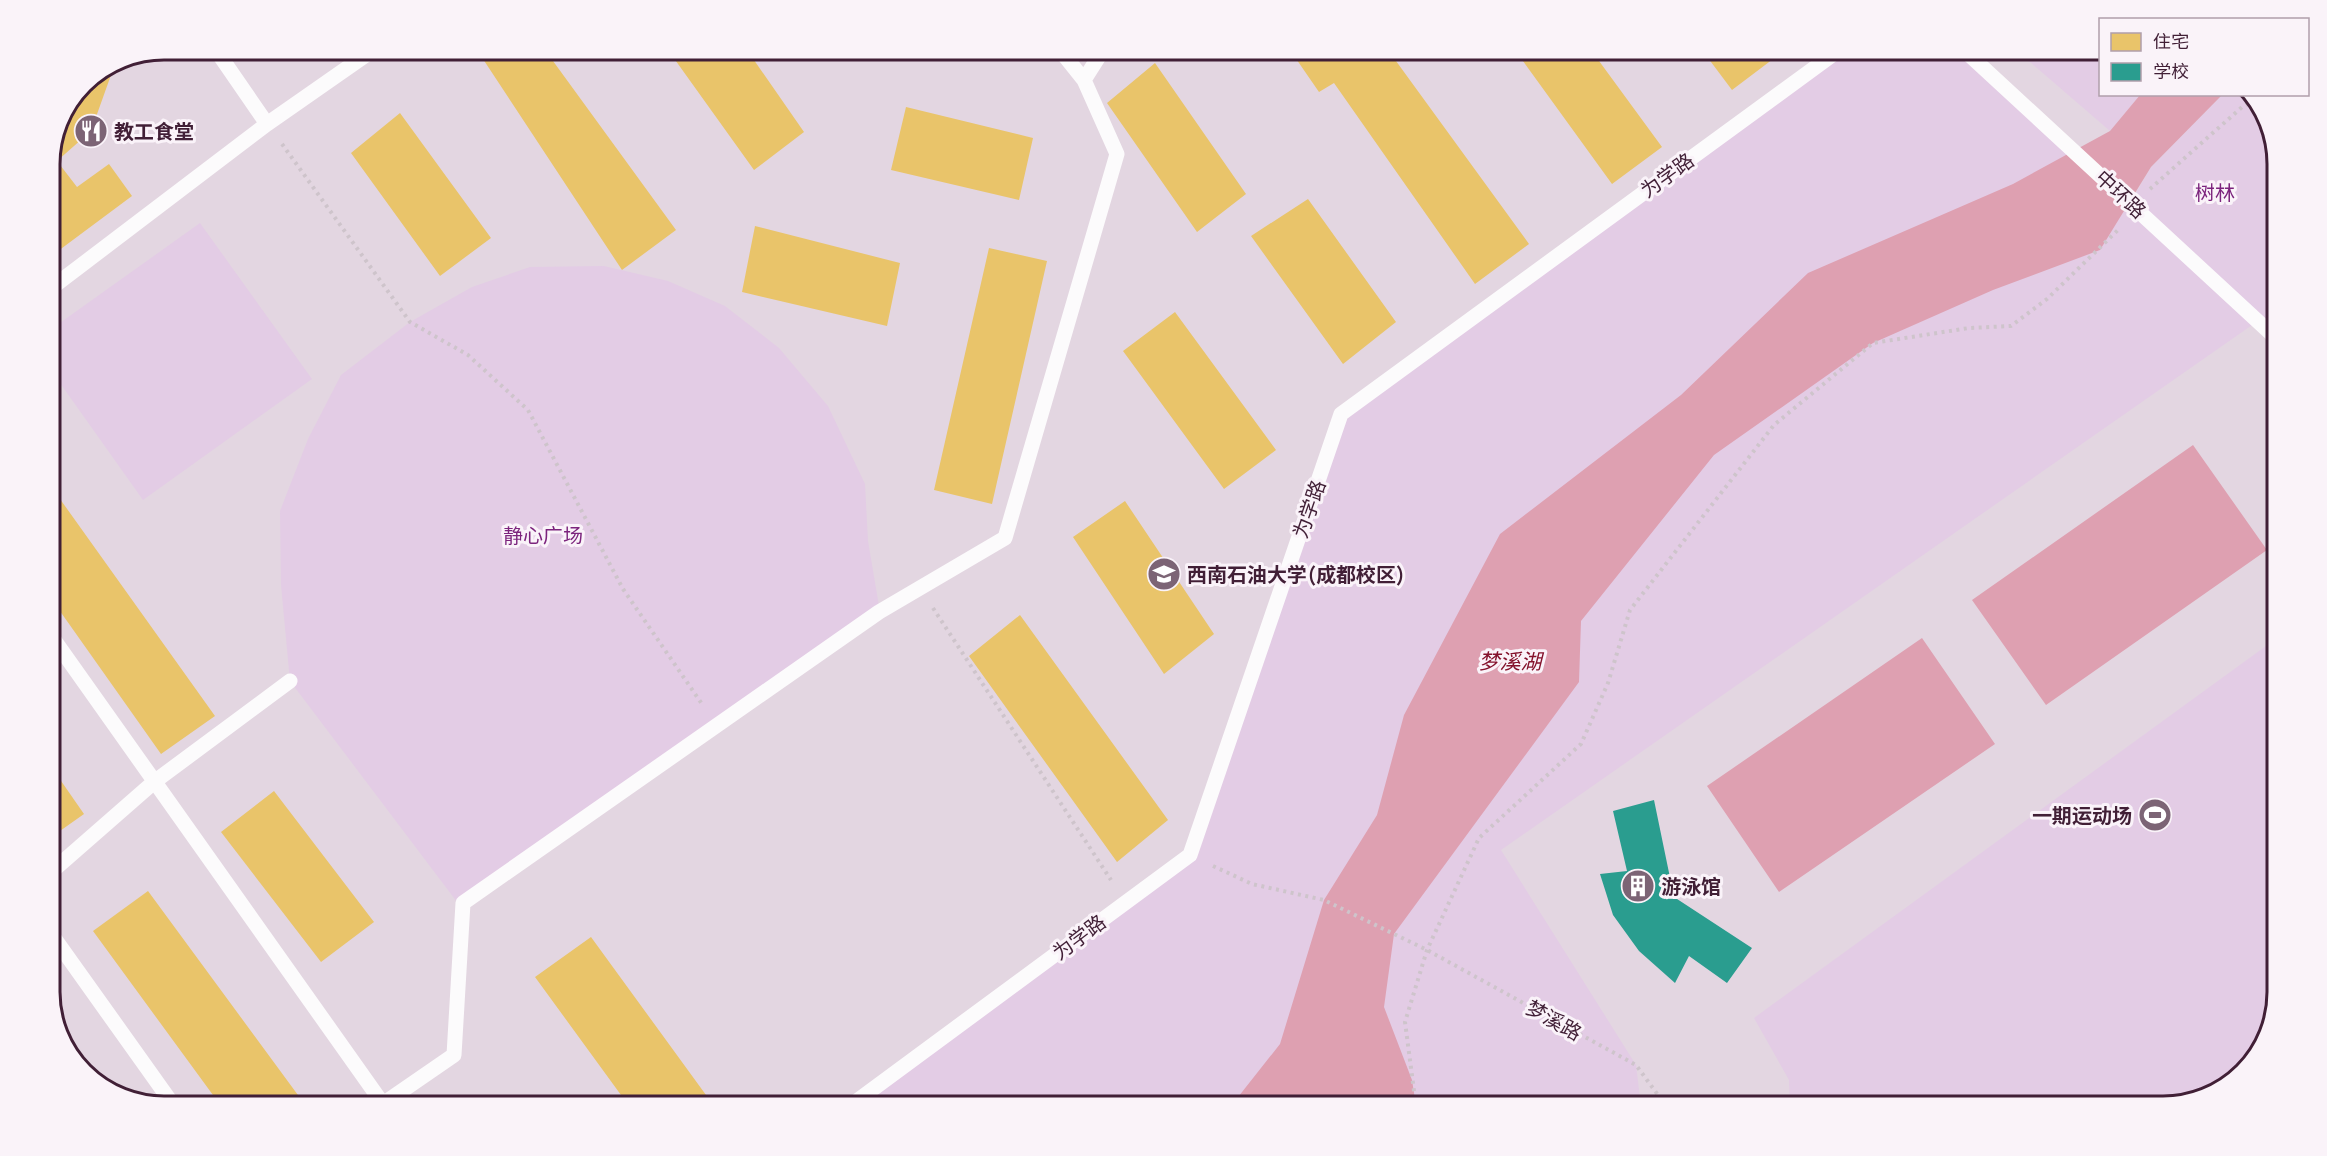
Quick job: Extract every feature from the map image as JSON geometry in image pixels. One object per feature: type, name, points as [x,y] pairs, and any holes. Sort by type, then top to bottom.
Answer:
[{"type":"lane","points":[[223,60],[267,124]]},
{"type":"lane","points":[[60,282],[267,124],[359,60]]},
{"type":"lane","points":[[394,1096],[454,1056],[463,903],[919,587],[1005,537],[1116,154],[1084,80],[1068,60]]},
{"type":"lane","points":[[1084,80],[1097,60]]},
{"type":"lane","name":"为学路","points":[[865,1096],[1190,855],[1341,414],[1825,60]]},
{"type":"lane","name":"中环路","points":[[1976,60],[2267,330]]},
{"type":"lane","points":[[60,648],[375,1096]]},
{"type":"lane","points":[[60,864],[154,782],[290,681]]},
{"type":"lane","points":[[60,946],[166,1096]]},
{"type":"path","points":[[1415,1096],[1405,1022],[1427,950],[1479,838],[1581,744],[1608,683],[1630,610],[1774,425],[1873,343],[1969,328],[2011,326],[2047,299],[2133,206],[2248,104]]},
{"type":"path","points":[[267,124],[410,322],[468,355],[528,410],[623,589],[717,726]]},
{"type":"path","points":[[919,587],[1126,902]]},
{"type":"path","name":"梦溪路","points":[[1190,855],[1252,884],[1324,900],[1427,950],[1636,1065],[1658,1096]]},
{"type":"shaded area","name":"西南石油大学(成都校区)","points":[[164,60],[2099,60],[2099,96],[2242,96],[2250,106],[2262,130],[2267,157],[2267,992],[2262,1026],[2250,1050],[2221,1079],[2190,1092],[2163,1096],[164,1096],[130,1091],[106,1079],[77,1050],[65,1026],[60,999],[60,157],[71,118],[81,101],[95,86],[130,65]]},
{"type":"green space","points":[[1832,60],[1972,60],[2255,323],[1501,850],[1636,1065],[1640,1096],[872,1096],[1196,855],[1346,415]]},
{"type":"green space","points":[[2028,60],[2099,60],[2099,96],[2139,96],[2110,131]]},
{"type":"green space","name":"树林","points":[[2221,96],[2242,96],[2250,106],[2262,130],[2267,157],[2267,328],[2131,201],[2151,167]]},
{"type":"green space","points":[[200,223],[312,379],[143,500],[60,383],[60,323]]},
{"type":"green space","name":"静心广场","points":[[604,266],[668,281],[725,306],[779,348],[828,406],[865,484],[868,541],[879,606],[457,902],[290,681],[281,585],[280,511],[308,439],[341,375],[410,322],[472,287],[530,267]]},
{"type":"green space","name":"一期运动场","points":[[2267,645],[2267,992],[2265,1013],[2262,1026],[2250,1050],[2221,1079],[2190,1092],[2163,1096],[1790,1096],[1789,1080],[1754,1018]]},
{"type":"water","name":"梦溪湖","points":[[2139,96],[2221,96],[2151,167],[2100,250],[1993,290],[1873,343],[1714,455],[1581,621],[1579,682],[1394,934],[1384,1007],[1412,1080],[1414,1096],[1239,1096],[1280,1044],[1324,900],[1377,815],[1404,715],[1500,534],[1681,395],[1808,273],[2013,184],[2110,131]]},
{"type":"water","points":[[2193,445],[2267,550],[2046,705],[1972,600]]},
{"type":"water","points":[[1922,638],[1995,744],[1779,892],[1707,786]]},
{"type":"building: 住宅","points":[[484,60],[552,60],[676,230],[622,270]]},
{"type":"building: 住宅","points":[[675,60],[754,60],[804,132],[754,170]]},
{"type":"building: 住宅","points":[[1297,60],[1395,60],[1529,244],[1475,284],[1334,83],[1319,92]]},
{"type":"building: 住宅","points":[[1522,60],[1598,60],[1662,147],[1612,184]]},
{"type":"building: 住宅","points":[[1710,60],[1772,60],[1732,90]]},
{"type":"building: 住宅","points":[[1155,63],[1246,194],[1197,232],[1107,103]]},
{"type":"building: 住宅","points":[[111,75],[111,75],[91,131],[60,158],[64,137],[81,101],[95,86]]},
{"type":"building: 住宅","points":[[906,107],[1033,138],[1019,200],[891,170]]},
{"type":"building: 住宅","points":[[400,113],[491,238],[440,276],[351,153]]},
{"type":"building: 住宅","points":[[109,164],[132,196],[60,250],[60,165],[77,187]]},
{"type":"building: 住宅","points":[[1308,199],[1396,322],[1343,364],[1251,236]]},
{"type":"building: 住宅","points":[[755,226],[900,263],[887,326],[742,292]]},
{"type":"building: 住宅","points":[[989,248],[1047,261],[992,504],[934,490]]},
{"type":"building: 住宅","points":[[1175,312],[1276,450],[1224,489],[1123,351]]},
{"type":"building: 住宅","points":[[60,499],[215,716],[161,754],[60,611]]},
{"type":"building: 住宅","points":[[1125,501],[1214,634],[1164,674],[1073,537]]},
{"type":"building: 住宅","points":[[1020,615],[1168,820],[1117,862],[969,656]]},
{"type":"building: 住宅","points":[[60,779],[84,814],[60,831]]},
{"type":"building: 住宅","points":[[274,791],[374,922],[321,962],[221,832]]},
{"type":"building: 住宅","points":[[148,891],[299,1096],[214,1096],[93,931]]},
{"type":"building: 住宅","points":[[591,937],[707,1096],[622,1096],[535,977]]},
{"type":"building: 学校","name":"游泳馆","points":[[1654,800],[1674,897],[1752,948],[1727,983],[1689,956],[1675,983],[1639,951],[1613,915],[1600,874],[1627,871],[1613,811]]},
{"type":"place","name":"教工食堂","points":[[91,131]]},
{"type":"place","name":"西南石油大学(成都校区)","points":[[1164,574]]},
{"type":"place","name":"一期运动场","points":[[2155,815]]},
{"type":"place","name":"游泳馆","points":[[1638,886]]}]
